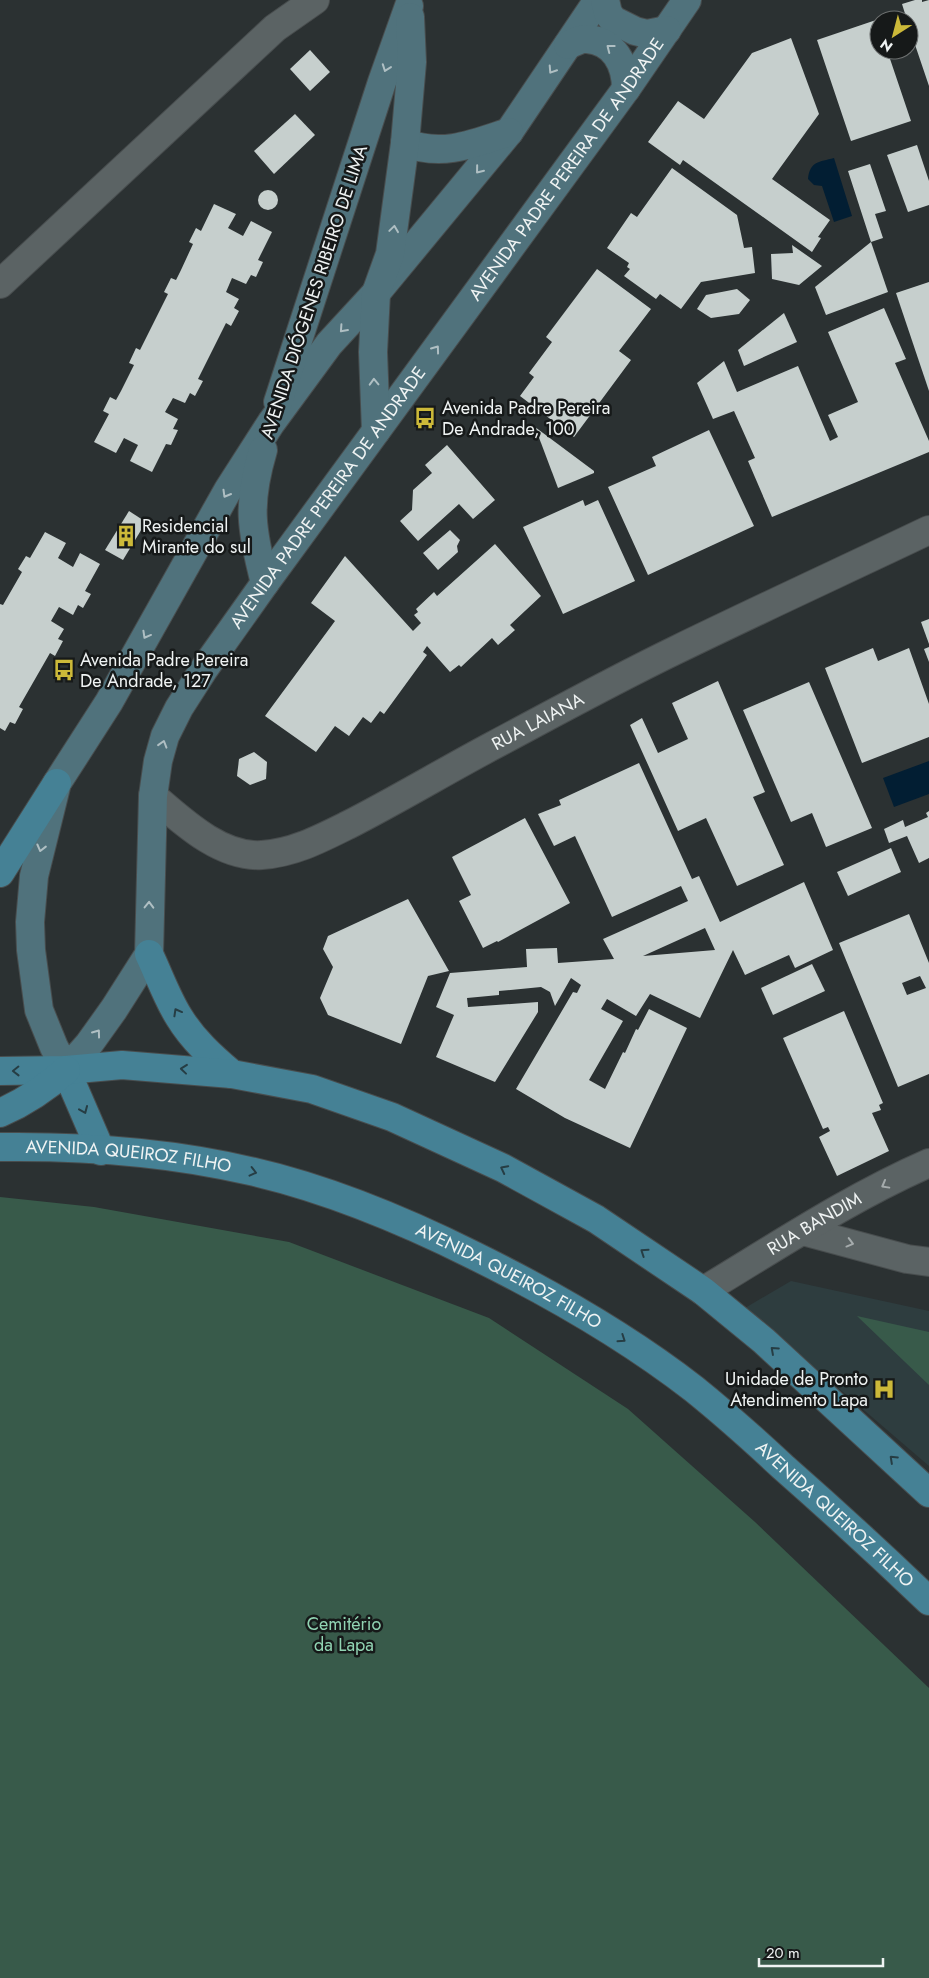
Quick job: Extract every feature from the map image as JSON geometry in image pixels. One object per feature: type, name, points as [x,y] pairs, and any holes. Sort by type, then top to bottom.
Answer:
[{"type":"main road","points":[[0,873],[109,702],[228,490],[271,423],[329,344],[376,293],[509,132],[598,0]]},
{"type":"main road","points":[[605,0],[608,13],[613,20],[634,31],[647,34],[667,30]]},
{"type":"main road","name":"AVENIDA PADRE PEREIRA DE ANDRADE","points":[[149,954],[153,796],[158,761],[165,736],[180,708],[204,669],[265,583],[626,89],[687,0]]},
{"type":"main road","name":"AVENIDA DIÓGENES RIBEIRO DE LIMA","points":[[376,431],[373,352],[376,293],[390,254],[405,143],[412,62],[408,3]]},
{"type":"main road","name":"AVENIDA DIÓGENES RIBEIRO DE LIMA","points":[[265,583],[252,526],[251,504],[254,482],[271,423],[408,3]]},
{"type":"main road","points":[[568,45],[585,38],[601,42],[616,52],[623,65],[626,89]]},
{"type":"main road","points":[[405,143],[419,148],[443,149],[477,143],[509,132]]},
{"type":"main road","points":[[57,783],[34,876],[30,922],[30,950],[39,1010],[101,1151]]},
{"type":"main road","points":[[0,1113],[17,1106],[45,1089],[66,1070],[89,1044],[149,954]]},
{"type":"main road","points":[[149,954],[172,1004],[186,1028],[201,1047],[232,1074]]},
{"type":"main road","points":[[0,1071],[66,1070],[122,1065],[232,1074],[312,1090],[392,1117],[502,1168],[596,1219],[704,1291],[764,1341],[929,1493]]},
{"type":"main road","name":"AVENIDA QUEIROZ FILHO","points":[[0,1146],[101,1151],[177,1158],[250,1170],[330,1193],[413,1225],[522,1279],[604,1326],[659,1363],[696,1390],[852,1528],[929,1601]]},
{"type":"street","points":[[0,284],[275,28],[315,0]]},
{"type":"street","name":"RUA LAIANA","points":[[153,796],[187,825],[219,844],[240,853],[260,856],[285,852],[314,842],[368,815],[472,757],[674,651],[929,530]]},
{"type":"street","name":"RUA BANDIM","points":[[704,1291],[803,1231],[906,1173],[929,1163]]},
{"type":"street","points":[[803,1231],[907,1259],[929,1262]]},
{"type":"shaded area","name":"Unidade de Pronto Atendimento Lapa","points":[[791,1281],[929,1311],[929,1466],[745,1308]]},
{"type":"green space","name":"Cemitério da Lapa","points":[[0,1197],[94,1207],[289,1242],[489,1318],[628,1409],[755,1522],[929,1688],[929,1978],[0,1978]]},
{"type":"green space","points":[[857,1316],[929,1332],[929,1385]]},
{"type":"water","points":[[834,158],[852,216],[834,222],[822,186],[814,185],[808,179],[811,169],[816,163]]},
{"type":"water","points":[[929,761],[929,794],[894,807],[883,778]]},
{"type":"building","points":[[915,0],[922,0],[922,2],[929,0],[929,86],[919,56],[919,10],[904,10],[902,4]]},
{"type":"building","points":[[869,22],[869,60],[890,60],[911,121],[851,141],[817,40]]},
{"type":"building","points":[[791,38],[819,114],[772,179],[830,220],[818,237],[821,238],[812,252],[683,160],[680,165],[648,142],[678,101],[704,119],[752,53]]},
{"type":"building","points":[[310,50],[330,72],[310,91],[290,69]]},
{"type":"building","points":[[295,114],[315,135],[274,174],[254,151]]},
{"type":"building","points":[[917,145],[929,181],[929,205],[908,212],[887,155]]},
{"type":"building","points":[[870,164],[886,211],[875,214],[883,238],[871,242],[848,171]]},
{"type":"building","points":[[672,168],[737,215],[744,248],[752,247],[755,273],[701,282],[681,309],[660,294],[656,299],[624,276],[630,269],[627,267],[629,263],[607,248],[631,213],[637,217]]},
{"type":"building","points":[[268,190],[275,193],[278,200],[275,207],[268,210],[261,207],[258,200],[261,193]]},
{"type":"building","points":[[214,204],[236,214],[228,228],[243,236],[251,221],[272,232],[258,260],[263,262],[256,277],[251,275],[246,284],[232,278],[226,292],[239,299],[234,308],[239,311],[231,326],[226,323],[198,379],[203,381],[195,396],[190,393],[185,403],[173,398],[165,412],[178,419],[173,429],[178,430],[171,445],[166,444],[152,472],[130,461],[138,445],[124,438],[116,453],[94,442],[109,414],[103,411],[110,397],[116,400],[121,391],[134,365],[129,363],[136,348],[140,350],[168,294],[164,292],[171,278],[176,280],[193,244],[189,242],[196,228],[201,231]]},
{"type":"building","points":[[871,242],[888,292],[826,315],[815,287]]},
{"type":"building","points":[[792,245],[822,266],[799,285],[772,279],[771,254],[793,253]]},
{"type":"building","points":[[597,269],[651,309],[619,351],[631,360],[574,437],[520,396],[534,377],[529,373],[552,342],[546,337]]},
{"type":"building","points":[[929,282],[929,391],[896,293]]},
{"type":"building","points":[[737,289],[750,300],[739,314],[711,318],[697,309],[706,295]]},
{"type":"building","points":[[884,308],[906,359],[895,363],[929,441],[929,452],[772,517],[748,461],[755,458],[734,411],[713,419],[697,383],[724,361],[737,392],[798,366],[830,441],[838,437],[828,415],[858,402],[828,332]]},
{"type":"building","points":[[784,313],[797,342],[744,366],[738,350]]},
{"type":"building","points":[[535,427],[594,471],[594,473],[558,488]]},
{"type":"building","points":[[709,430],[754,526],[648,575],[608,487],[656,466],[652,457]]},
{"type":"building","points":[[447,445],[495,500],[473,519],[459,504],[418,541],[400,521],[412,510],[413,490],[432,473],[425,465]]},
{"type":"building","points":[[583,500],[585,506],[598,500],[635,581],[563,614],[523,527]]},
{"type":"building","name":"Residencial Mirante do sul","points":[[129,511],[146,522],[123,560],[105,550]]},
{"type":"building","points":[[450,530],[460,540],[457,546],[458,552],[438,570],[423,553]]},
{"type":"building","points":[[45,532],[66,543],[58,558],[73,567],[80,553],[100,564],[85,591],[91,594],[83,608],[78,605],[73,615],[59,607],[51,621],[64,629],[58,639],[63,641],[55,656],[50,653],[19,707],[23,709],[15,724],[10,722],[5,731],[0,728],[0,604],[3,605],[22,572],[18,569],[26,556],[30,558]]},
{"type":"building","points":[[495,544],[541,596],[510,625],[515,630],[498,645],[492,638],[461,667],[459,665],[450,672],[427,646],[423,652],[427,655],[384,714],[380,711],[371,723],[363,717],[349,736],[335,726],[316,752],[265,716],[335,621],[311,603],[345,556],[413,631],[421,623],[414,615],[418,612],[416,609],[434,592],[437,596]]},
{"type":"building","points":[[929,619],[929,644],[921,622]]},
{"type":"building","points":[[929,647],[929,662],[924,649]]},
{"type":"building","points":[[873,648],[878,661],[909,648],[929,704],[929,737],[862,763],[825,668]]},
{"type":"building","points":[[718,681],[765,792],[753,797],[784,865],[737,886],[706,818],[678,831],[630,725],[642,718],[658,753],[688,739],[672,703]]},
{"type":"building","points":[[809,682],[872,828],[826,847],[812,813],[791,822],[743,710]]},
{"type":"building","points":[[254,752],[267,762],[266,779],[250,785],[237,776],[239,759]]},
{"type":"building","points":[[639,763],[692,879],[699,876],[720,922],[804,882],[833,950],[795,968],[789,955],[745,975],[733,950],[700,1018],[650,994],[636,1016],[607,999],[601,1009],[623,1021],[589,1080],[605,1089],[623,1052],[625,1053],[636,1029],[638,1030],[649,1009],[687,1028],[630,1148],[565,1118],[516,1089],[573,992],[577,993],[581,985],[571,978],[555,1006],[550,992],[541,987],[499,991],[499,995],[467,998],[468,1007],[538,1002],[538,1012],[495,1082],[436,1057],[454,1015],[436,1007],[450,973],[527,967],[526,949],[557,948],[558,963],[614,959],[603,939],[688,901],[681,886],[612,917],[575,836],[554,846],[538,814],[561,805],[559,800]],"holes":[[[705,928],[715,950],[643,956]]]},
{"type":"building","points":[[929,811],[929,858],[919,863],[907,836],[889,843],[884,829],[903,820],[905,827],[928,817],[926,813]]},
{"type":"building","points":[[525,818],[570,903],[498,942],[483,948],[459,901],[471,895],[452,857]]},
{"type":"building","points":[[891,848],[901,872],[848,896],[837,872]]},
{"type":"building","points":[[408,899],[449,971],[428,976],[401,1044],[328,1015],[320,998],[333,967],[323,949],[328,936]]},
{"type":"building","points":[[909,914],[929,963],[929,1074],[898,1087],[839,943]],"holes":[[[920,976],[926,988],[907,995],[902,983]]]},
{"type":"building","points":[[812,964],[825,991],[773,1015],[761,988]]},
{"type":"building","points":[[844,1011],[883,1103],[879,1105],[881,1110],[872,1113],[889,1151],[837,1176],[819,1137],[830,1131],[828,1127],[823,1129],[783,1038]]},
{"type":"place","name":"Avenida Padre Pereira De Andrade, 100","points":[[425,418]]},
{"type":"place","name":"Residencial Mirante do sul","points":[[126,536]]},
{"type":"place","name":"Avenida Padre Pereira De Andrade, 127","points":[[64,670]]},
{"type":"place","name":"Unidade de Pronto Atendimento Lapa","points":[[884,1389]]}]
